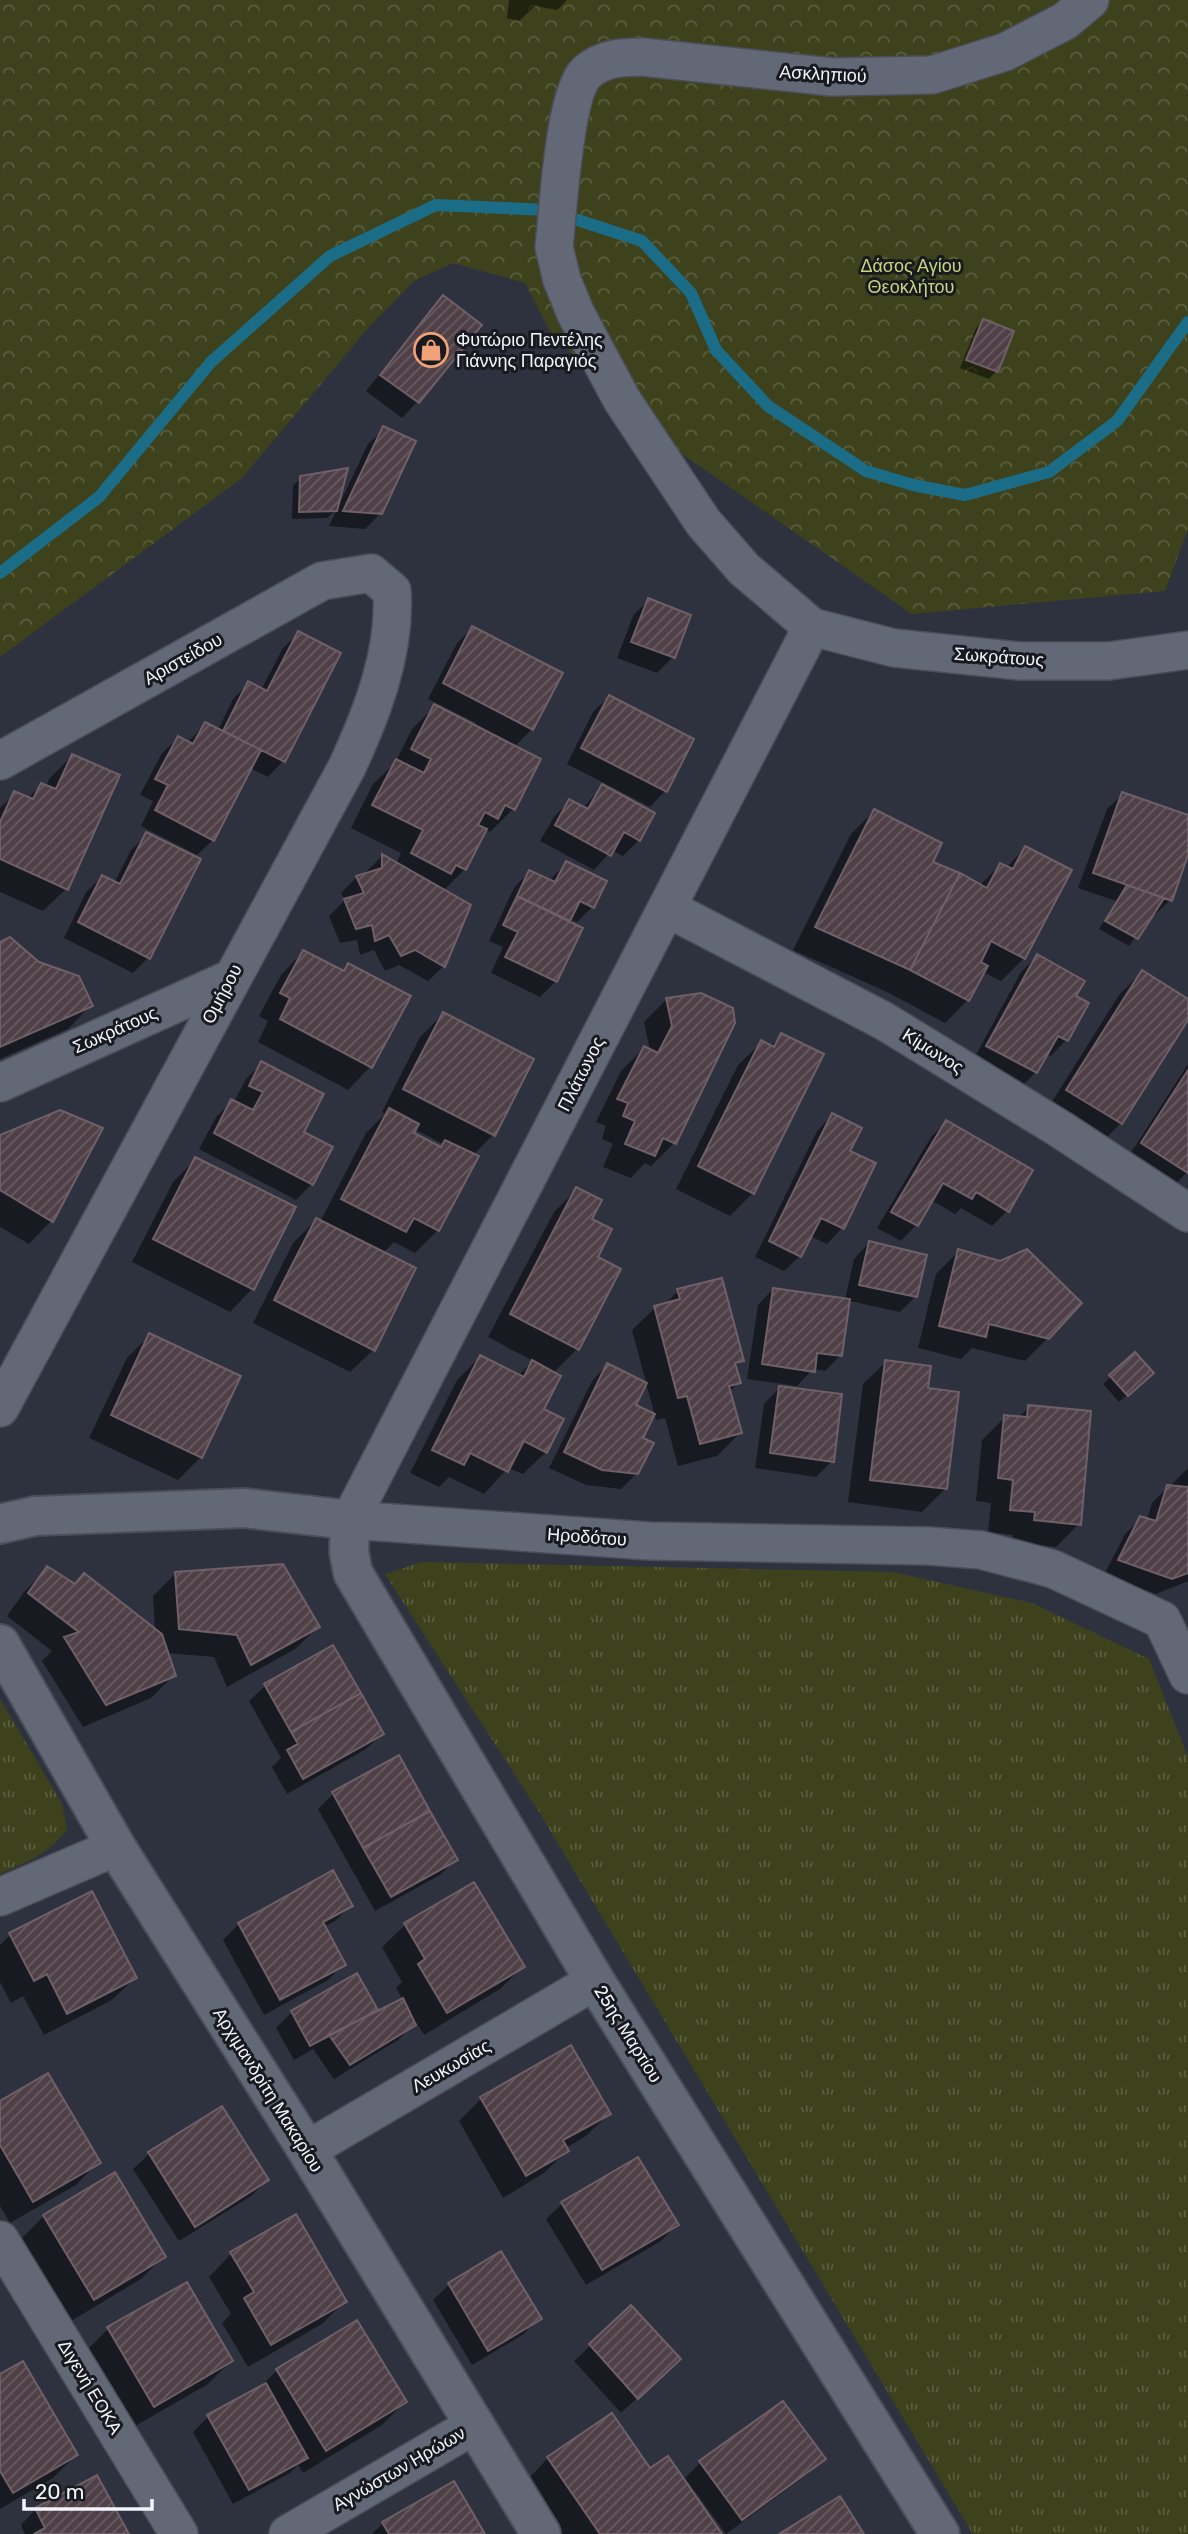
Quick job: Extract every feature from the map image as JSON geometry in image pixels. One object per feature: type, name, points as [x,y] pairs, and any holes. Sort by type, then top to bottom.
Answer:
[{"type":"street","name":"Ασκληπιού","points":[[812,627],[744,569],[703,522],[621,400],[566,291],[554,247],[570,113],[577,86],[584,74],[598,63],[620,57],[832,77],[932,75],[1005,52],[1065,21],[1090,0]]},
{"type":"street","name":"Αριστείδου","points":[[0,761],[322,581],[371,573]]},
{"type":"street","name":"Ομήρου","points":[[0,1408],[347,767],[370,715],[394,616],[392,591],[371,573]]},
{"type":"street","name":"Σωκράτους","points":[[812,627],[894,648],[1020,661],[1109,661],[1188,650]]},
{"type":"street","name":"Πλάτωνος","points":[[350,1520],[812,627]]},
{"type":"street","name":"Κίμωνος","points":[[667,908],[884,1020],[1060,1129],[1188,1213]]},
{"type":"street","name":"Σωκράτους","points":[[0,1083],[230,979]]},
{"type":"street","name":"Ηροδότου","points":[[0,1524],[35,1516],[245,1508],[350,1520],[649,1541],[929,1546],[981,1550],[1053,1569],[1175,1615]]},
{"type":"street","name":"25ης Μαρτίου","points":[[350,1520],[349,1552],[354,1573],[595,1981],[940,2534]]},
{"type":"street","points":[[1175,1615],[1188,1675]]},
{"type":"street","name":"Αρχιμανδρίτη Μακαρίου","points":[[0,1644],[116,1847],[307,2150],[541,2534]]},
{"type":"street","points":[[0,1897],[116,1847]]},
{"type":"street","name":"Λευκωσίας","points":[[307,2150],[595,1981]]},
{"type":"street","name":"Διγενή ΕΟΚΑ","points":[[0,2240],[179,2534]]},
{"type":"street","name":"Αγνώστων Ηρώων","points":[[288,2534],[473,2426]]},
{"type":"green space","name":"Δάσος Αγίου Θεοκλήτου","points":[[0,0],[1188,0],[1188,529],[1165,591],[912,614],[668,444],[551,333],[525,283],[453,263],[414,281],[369,327],[242,478],[0,657]]},
{"type":"green space","points":[[422,1562],[893,1572],[1032,1603],[1149,1659],[1188,1757],[1188,2534],[973,2534],[539,1812],[385,1574]]},
{"type":"green space","points":[[0,1699],[62,1804],[67,1828],[46,1850],[0,1874]]},
{"type":"building","name":"Φυτώριο Πεντέλης Γιάννης Παραγιός","points":[[443,295],[482,325],[419,403],[380,375]]},
{"type":"building","points":[[983,319],[1014,331],[998,372],[966,360]]},
{"type":"building","points":[[383,426],[416,441],[382,514],[343,511]]},
{"type":"building","points":[[348,468],[337,511],[299,512],[300,476]]},
{"type":"building","points":[[648,598],[691,615],[675,658],[631,642]]},
{"type":"building","points":[[472,626],[563,673],[533,730],[443,683]]},
{"type":"building","points":[[298,631],[341,653],[285,762],[223,731],[248,681],[267,691]]},
{"type":"building","points":[[609,695],[694,739],[667,792],[581,748]]},
{"type":"building","points":[[434,704],[541,759],[515,810],[505,805],[498,819],[485,812],[478,825],[487,829],[466,870],[456,865],[451,874],[411,853],[423,830],[372,805],[396,759],[424,773],[431,759],[411,749]]},
{"type":"building","points":[[205,722],[261,750],[214,841],[155,810],[168,785],[155,779],[178,736],[193,744]]},
{"type":"building","points":[[72,754],[120,775],[68,890],[0,859],[0,822],[14,791],[33,799],[41,783],[56,789]]},
{"type":"building","points":[[602,784],[655,813],[640,841],[624,832],[611,856],[555,825],[569,799],[588,809]]},
{"type":"building","points":[[1122,792],[1188,815],[1188,855],[1172,901],[1093,873]]},
{"type":"building","points":[[874,809],[942,843],[933,862],[960,873],[910,970],[815,927]]},
{"type":"building","points":[[146,832],[201,859],[150,959],[78,922],[102,875],[120,884]]},
{"type":"building","points":[[1025,846],[1072,870],[1025,959],[991,941],[981,962],[988,966],[969,1001],[910,970],[960,873],[987,888],[1000,863],[1013,869]]},
{"type":"building","points":[[382,854],[471,905],[445,967],[415,950],[401,956],[389,935],[375,941],[372,925],[356,929],[344,899],[364,893],[356,876],[382,868]]},
{"type":"building","points":[[566,861],[607,881],[594,908],[580,901],[570,921],[517,896],[529,870],[555,882]]},
{"type":"building","points":[[1127,885],[1164,898],[1138,939],[1105,921]]},
{"type":"building","points":[[517,896],[583,928],[557,982],[505,957],[518,932],[503,925]]},
{"type":"building","points":[[10,937],[39,962],[79,976],[93,1006],[0,1047],[0,942]]},
{"type":"building","points":[[303,950],[344,971],[348,963],[411,996],[372,1068],[280,1019],[290,998],[280,993]]},
{"type":"building","points":[[1037,954],[1085,981],[1076,996],[1089,1003],[1068,1041],[1058,1036],[1037,1073],[986,1046]]},
{"type":"building","points":[[1142,970],[1188,999],[1188,1020],[1122,1124],[1066,1090]]},
{"type":"building","points":[[701,993],[733,1008],[735,1023],[676,1144],[663,1138],[655,1156],[625,1144],[635,1121],[623,1116],[628,1103],[617,1099],[644,1046],[658,1053],[672,1026],[666,998]]},
{"type":"building","points":[[443,1012],[534,1059],[495,1136],[403,1089]]},
{"type":"building","points":[[781,1033],[824,1054],[754,1194],[698,1166],[761,1040],[774,1047]]},
{"type":"building","points":[[261,1061],[324,1094],[304,1132],[333,1147],[313,1185],[214,1133],[231,1099],[253,1110],[263,1092],[249,1086]]},
{"type":"building","points":[[1188,1070],[1188,1173],[1141,1143]]},
{"type":"building","points":[[389,1108],[419,1124],[414,1133],[441,1147],[445,1140],[479,1156],[439,1231],[414,1218],[406,1232],[341,1199]]},
{"type":"building","points":[[60,1110],[103,1128],[53,1222],[0,1190],[0,1135]]},
{"type":"building","points":[[832,1113],[862,1128],[850,1151],[876,1163],[844,1229],[821,1218],[801,1257],[769,1241]]},
{"type":"building","points":[[946,1120],[1033,1170],[1009,1212],[976,1192],[972,1199],[943,1183],[918,1226],[891,1212]]},
{"type":"building","points":[[195,1157],[296,1207],[254,1290],[153,1239]]},
{"type":"building","points":[[576,1187],[602,1200],[592,1219],[612,1229],[598,1257],[621,1269],[579,1350],[510,1314]]},
{"type":"building","points":[[316,1218],[416,1268],[375,1351],[274,1300]]},
{"type":"building","points":[[869,1241],[927,1255],[917,1297],[859,1285]]},
{"type":"building","points":[[958,1249],[1000,1261],[1027,1249],[1082,1303],[1049,1339],[989,1324],[986,1337],[939,1326]]},
{"type":"building","points":[[722,1278],[744,1361],[735,1363],[741,1383],[729,1386],[742,1433],[700,1444],[687,1396],[678,1398],[654,1306],[680,1299],[677,1289]]},
{"type":"building","points":[[773,1288],[850,1299],[842,1356],[817,1353],[815,1372],[762,1364]]},
{"type":"building","points":[[149,1333],[241,1376],[202,1458],[111,1415]]},
{"type":"building","points":[[1135,1352],[1154,1373],[1128,1396],[1109,1375]]},
{"type":"building","points":[[480,1355],[524,1377],[532,1360],[561,1376],[544,1409],[564,1419],[547,1453],[524,1441],[508,1472],[470,1453],[464,1465],[432,1450]]},
{"type":"building","points":[[885,1360],[931,1366],[928,1388],[959,1392],[947,1489],[870,1480]]},
{"type":"building","points":[[607,1363],[647,1383],[636,1405],[655,1414],[643,1438],[654,1443],[638,1474],[602,1470],[564,1452]]},
{"type":"building","points":[[779,1386],[842,1394],[834,1462],[770,1453]]},
{"type":"building","points":[[1028,1405],[1091,1411],[1081,1525],[1034,1520],[1035,1512],[1010,1510],[1013,1480],[998,1478],[1004,1415],[1027,1417]]},
{"type":"building","points":[[1167,1485],[1188,1487],[1188,1573],[1172,1579],[1118,1560],[1140,1516],[1156,1521]]},
{"type":"building","points":[[283,1564],[320,1627],[251,1665],[237,1635],[179,1629],[175,1572]]},
{"type":"building","points":[[47,1566],[75,1584],[84,1573],[162,1634],[176,1676],[106,1705],[64,1637],[79,1632],[28,1593]]},
{"type":"building","points":[[333,1645],[361,1693],[291,1732],[264,1684]]},
{"type":"building","points":[[361,1693],[384,1734],[303,1779],[287,1750],[298,1744],[291,1732]]},
{"type":"building","points":[[399,1755],[430,1811],[363,1848],[332,1792]]},
{"type":"building","points":[[430,1811],[458,1860],[391,1897],[363,1848]]},
{"type":"building","points":[[333,1870],[353,1906],[323,1922],[346,1965],[280,2000],[238,1923]]},
{"type":"building","points":[[474,1882],[525,1967],[447,2013],[418,1964],[425,1959],[404,1923]]},
{"type":"building","points":[[92,1891],[137,1978],[67,2014],[47,1974],[34,1981],[9,1933]]},
{"type":"building","points":[[357,1973],[378,2010],[310,2046],[291,2011]]},
{"type":"building","points":[[403,1998],[416,2025],[350,2065],[329,2035]]},
{"type":"building","points":[[571,2045],[611,2114],[563,2140],[569,2151],[526,2176],[480,2097]]},
{"type":"building","points":[[48,2073],[101,2163],[33,2202],[0,2145],[0,2101]]},
{"type":"building","points":[[222,2106],[269,2180],[195,2227],[148,2152]]},
{"type":"building","points":[[638,2157],[679,2225],[602,2270],[561,2202]]},
{"type":"building","points":[[115,2172],[166,2257],[94,2300],[43,2215]]},
{"type":"building","points":[[296,2214],[347,2302],[271,2345],[244,2298],[254,2292],[230,2252]]},
{"type":"building","points":[[501,2251],[542,2319],[488,2351],[448,2283]]},
{"type":"building","points":[[187,2282],[233,2361],[154,2407],[107,2327]]},
{"type":"building","points":[[631,2305],[681,2359],[638,2399],[589,2344]]},
{"type":"building","points":[[357,2320],[407,2402],[326,2451],[276,2369]]},
{"type":"building","points":[[23,2361],[78,2455],[13,2493],[0,2471],[0,2374]]},
{"type":"building","points":[[266,2383],[308,2458],[249,2490],[207,2415]]},
{"type":"building","points":[[783,2401],[826,2459],[742,2520],[699,2461]]},
{"type":"building","points":[[612,2413],[650,2468],[668,2456],[722,2534],[600,2534],[547,2457]]},
{"type":"building","points":[[97,2475],[129,2534],[34,2534],[45,2528],[35,2508]]},
{"type":"building","points":[[454,2481],[485,2534],[389,2534],[382,2522]]},
{"type":"building","points":[[840,2496],[864,2534],[779,2534]]},
{"type":"waterway","points":[[0,573],[99,497],[211,362],[330,256],[436,205],[547,210],[642,241],[691,293],[716,350],[768,406],[866,471],[913,485],[965,495],[1049,472],[1117,421],[1188,322]]},
{"type":"place","name":"Φυτώριο Πεντέλης Γιάννης Παραγιός","points":[[431,350]]}]
